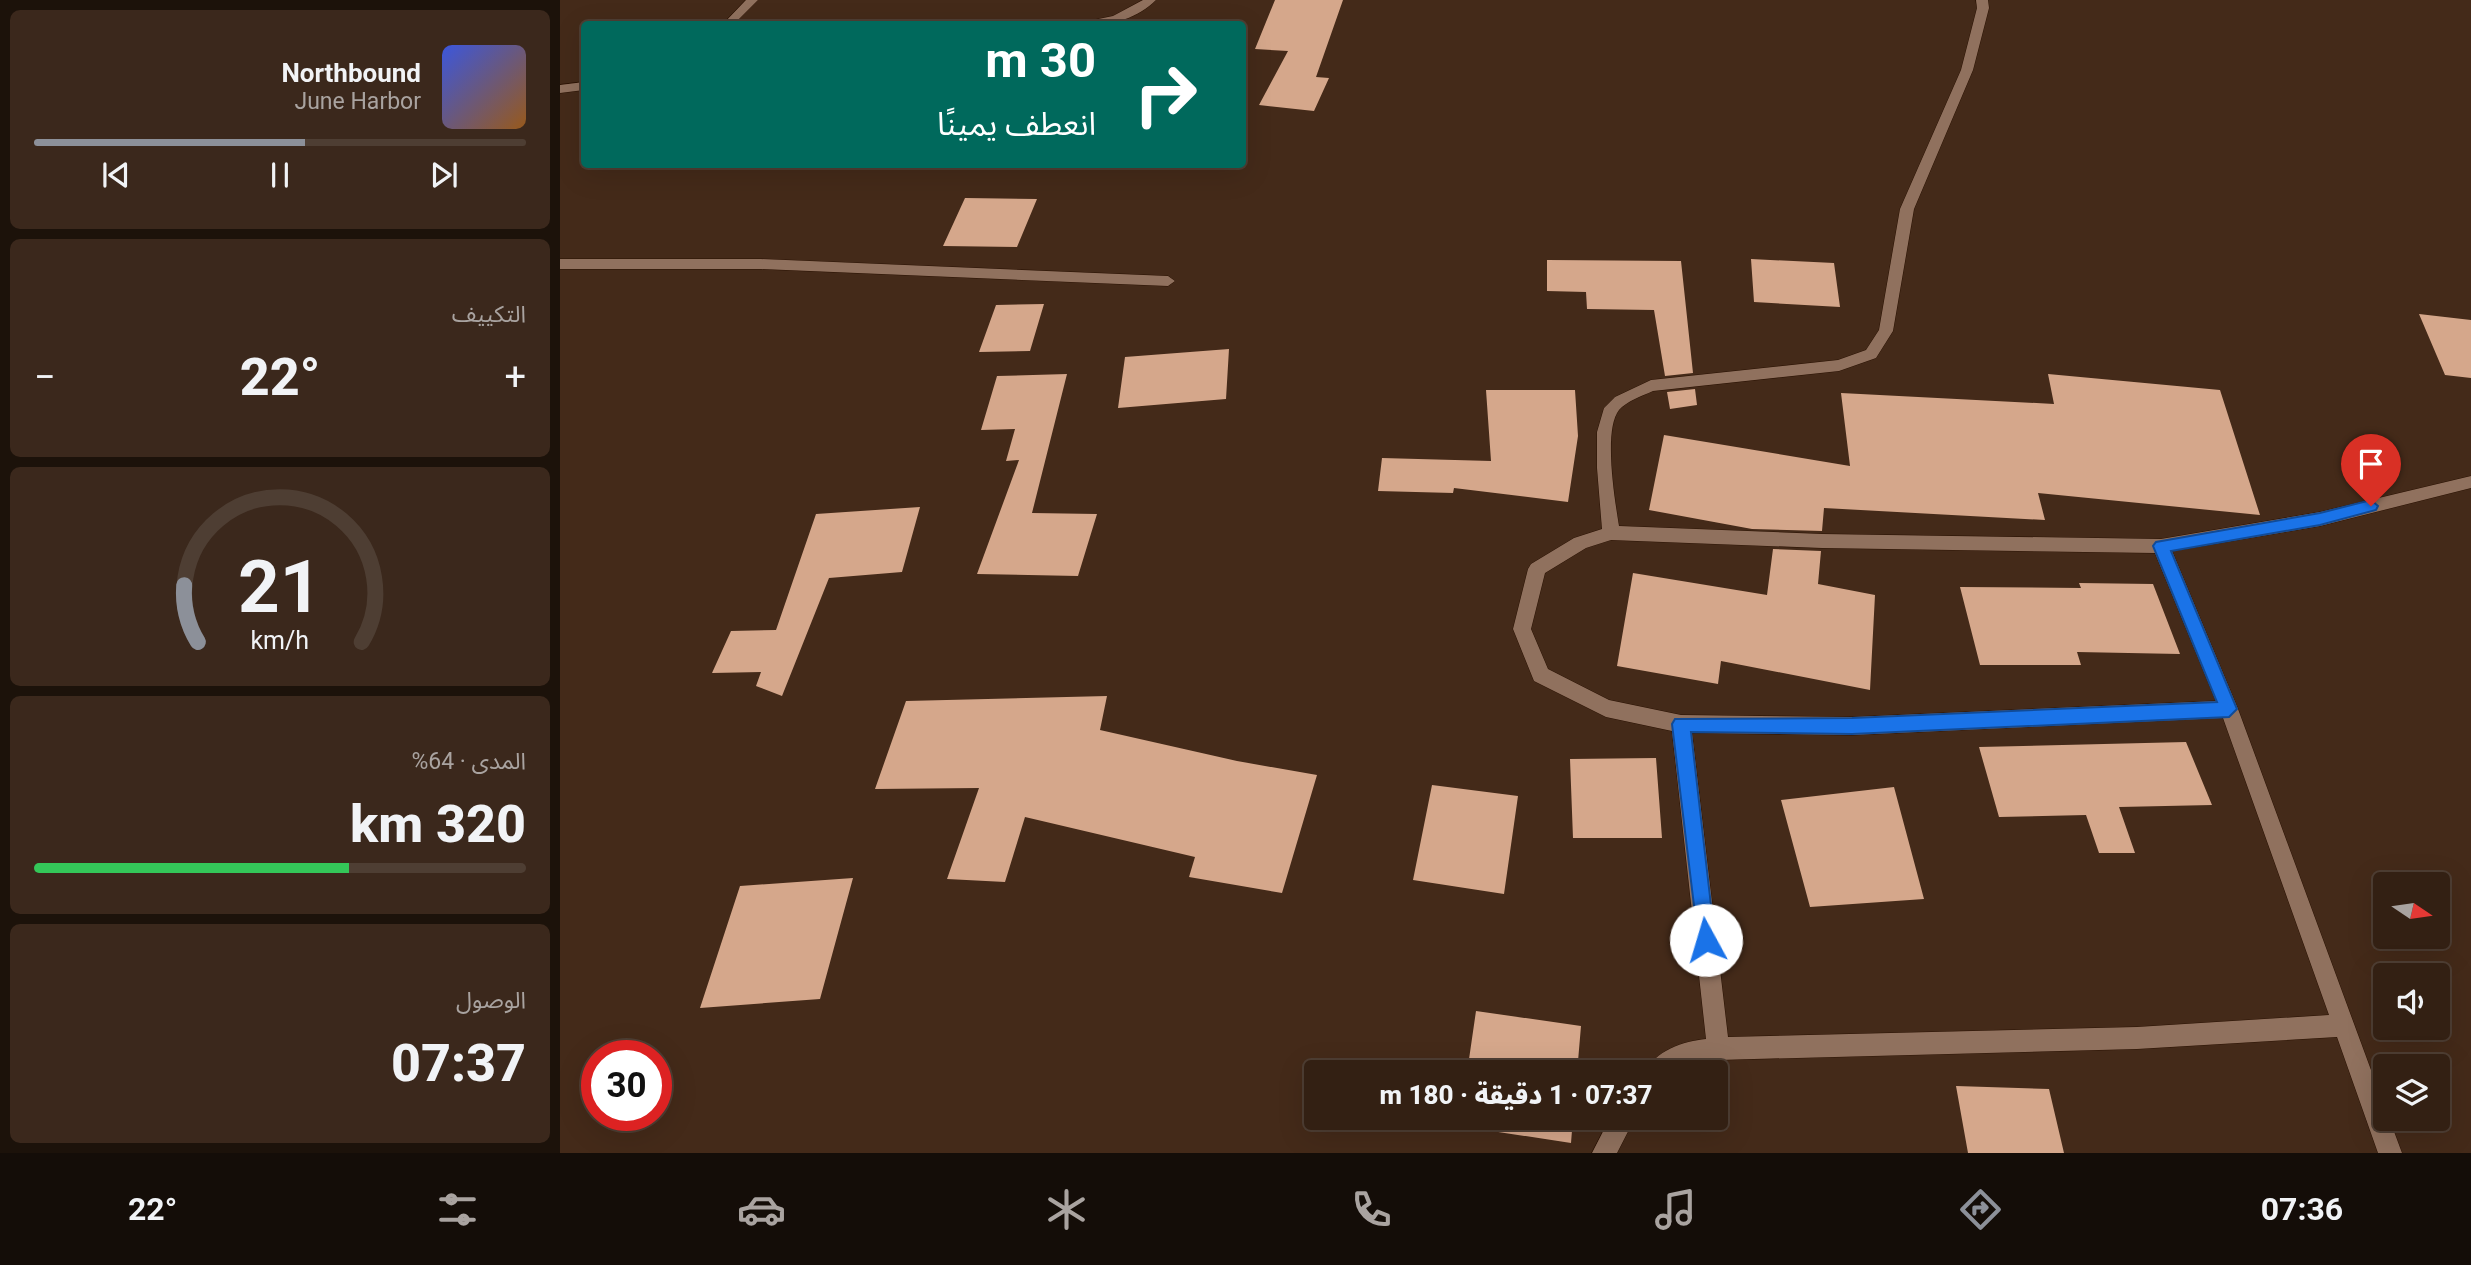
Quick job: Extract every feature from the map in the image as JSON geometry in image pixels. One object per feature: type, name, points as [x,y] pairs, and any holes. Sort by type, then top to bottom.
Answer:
[{"type":"street","points":[[731,21],[752,0]]},
{"type":"street","points":[[1114,21],[1132,14],[1150,0]]},
{"type":"street","points":[[1611,533],[1607,499],[1606,425],[1611,408],[1623,398],[1651,386],[1839,365],[1871,354],[1885,331],[1907,209],[1967,70],[1983,8],[1982,0]]},
{"type":"street","points":[[560,89],[581,86]]},
{"type":"street","points":[[560,264],[761,264],[1168,281]]},
{"type":"street","points":[[2229,709],[1852,726],[1681,724],[1606,708],[1541,675],[1522,629],[1537,569],[1580,543],[1611,533],[1835,541],[2161,546],[2320,519],[2471,482]]},
{"type":"street","points":[[2161,546],[2229,709],[2390,1153]]},
{"type":"street","points":[[1681,724],[1718,1049]]},
{"type":"street","points":[[1675,1060],[1686,1052],[1718,1049],[2137,1038],[2343,1025]]},
{"type":"street","points":[[1604,1153],[1616,1130]]},
{"type":"building","points":[[1275,0],[1343,0],[1316,77],[1329,78],[1314,111],[1259,105],[1288,51],[1255,49]]},
{"type":"building","points":[[965,198],[1037,199],[1017,247],[943,246]]},
{"type":"building","points":[[1751,259],[1834,263],[1840,307],[1754,302]]},
{"type":"building","points":[[1547,260],[1681,261],[1693,373],[1665,376],[1654,310],[1587,309],[1586,292],[1547,291]]},
{"type":"building","points":[[1044,304],[1030,351],[979,352],[996,305]]},
{"type":"building","points":[[2419,314],[2471,320],[2471,378],[2445,375]]},
{"type":"building","points":[[1229,349],[1226,399],[1118,408],[1125,357]]},
{"type":"building","points":[[1067,374],[1032,513],[1097,514],[1078,576],[977,574],[1019,460],[1006,461],[1015,429],[981,430],[997,376]]},
{"type":"building","points":[[2048,374],[2220,390],[2260,515],[2038,493],[2045,520],[1824,508],[1822,531],[1752,529],[1649,510],[1664,435],[1850,466],[1841,393],[2054,404]]},
{"type":"building","points":[[1695,389],[1697,405],[1670,409],[1667,392]]},
{"type":"building","points":[[1486,390],[1575,390],[1578,436],[1568,502],[1454,488],[1453,493],[1378,491],[1382,458],[1491,461]]},
{"type":"building","points":[[920,507],[902,572],[829,578],[782,696],[756,686],[761,672],[712,673],[731,631],[776,630],[816,514]]},
{"type":"building","points":[[1773,549],[1821,551],[1818,584],[1875,595],[1870,690],[1721,661],[1718,684],[1617,666],[1633,573],[1767,595]]},
{"type":"building","points":[[2079,583],[2153,584],[2180,654],[2077,652],[2081,665],[1980,665],[1960,587],[2081,588]]},
{"type":"building","points":[[1107,696],[1100,730],[1237,761],[1317,775],[1282,893],[1189,877],[1195,857],[1025,817],[1005,882],[947,879],[979,788],[875,789],[906,701]]},
{"type":"building","points":[[2186,742],[2212,805],[2119,807],[2135,853],[2099,853],[2086,815],[1999,817],[1979,747]]},
{"type":"building","points":[[1656,758],[1662,838],[1573,838],[1570,759]]},
{"type":"building","points":[[1432,785],[1518,796],[1504,894],[1413,880]]},
{"type":"building","points":[[1894,787],[1924,899],[1810,907],[1781,800]]},
{"type":"building","points":[[853,878],[820,999],[700,1008],[740,886]]},
{"type":"building","points":[[1476,1011],[1581,1026],[1578,1060],[1469,1060]]},
{"type":"building","points":[[1956,1086],[2049,1089],[2064,1153],[1968,1153]]},
{"type":"building","points":[[1485,1130],[1572,1130],[1571,1143]]},
{"type":"route","points":[[1706,940],[1681,724],[1852,726],[2229,709],[2161,546],[2320,519],[2371,506]]}]
